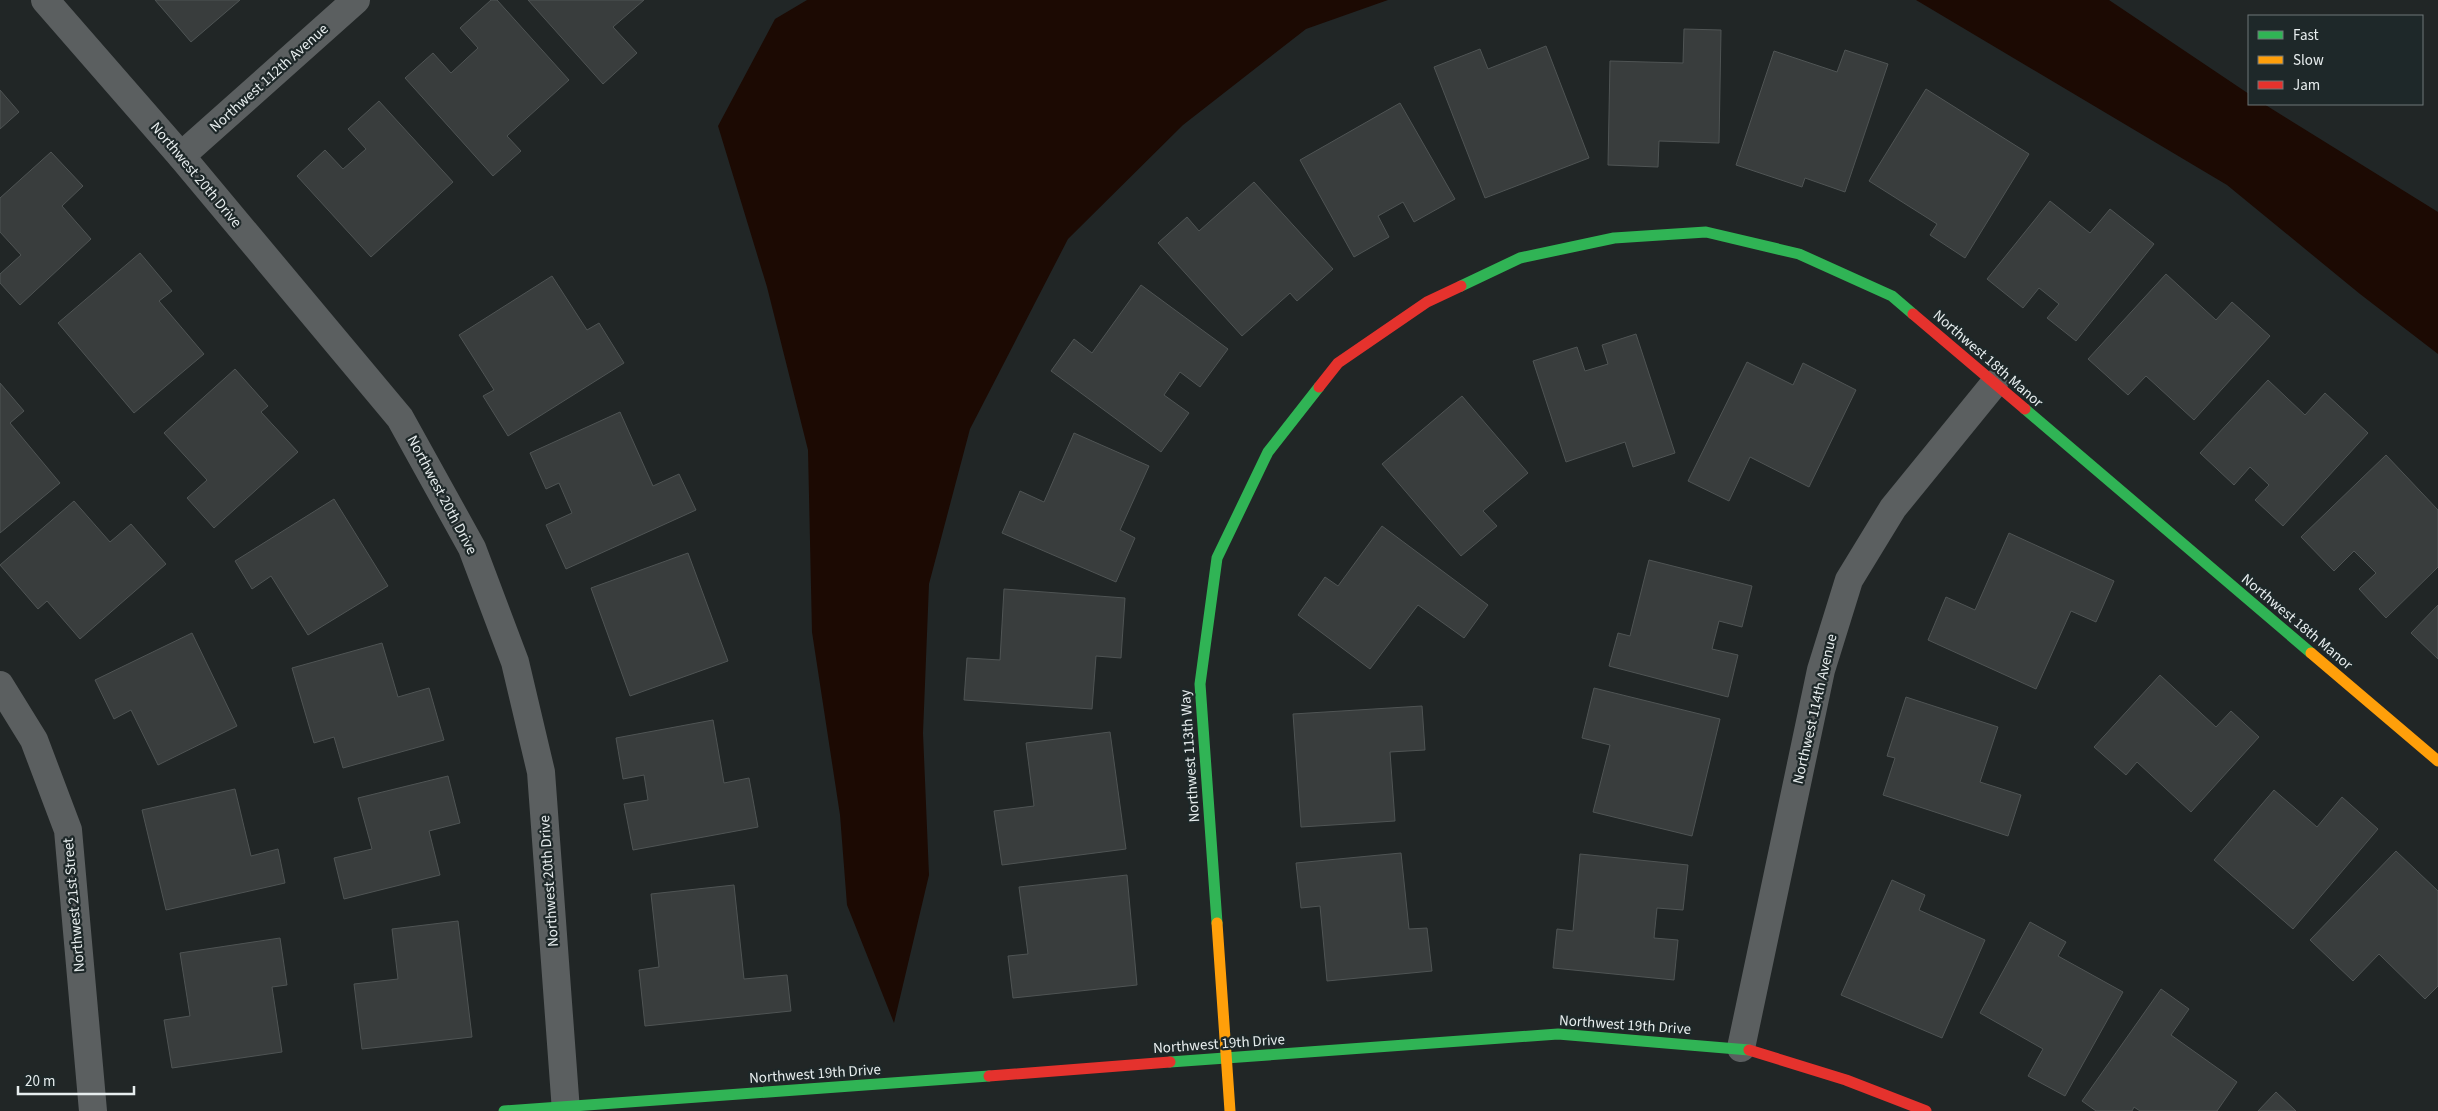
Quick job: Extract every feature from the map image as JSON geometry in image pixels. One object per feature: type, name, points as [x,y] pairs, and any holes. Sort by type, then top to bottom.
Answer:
[{"type":"street","name":"Northwest 20th Drive","points":[[45,0],[181,156],[400,418],[472,548],[515,662],[541,772],[566,1109]]},
{"type":"street","name":"Northwest 112th Avenue","points":[[181,156],[356,0]]},
{"type":"street","name":"Northwest 18th Manor","points":[[1427,302],[1520,258],[1614,238],[1706,232],[1799,254],[1892,296],[2438,761]]},
{"type":"street","name":"Northwest 113th Way","points":[[1230,1111],[1200,684],[1217,558],[1268,452],[1338,363],[1427,302]]},
{"type":"street","name":"Northwest 114th Avenue","points":[[1741,1048],[1821,670],[1849,580],[1893,508],[1994,384]]},
{"type":"street","name":"Northwest 21st Street","points":[[0,685],[34,740],[68,830],[93,1111]]},
{"type":"street","name":"Northwest 19th Drive","points":[[504,1111],[566,1109],[1558,1034],[1741,1048],[1846,1080],[1926,1111]]},
{"type":"shaded area","points":[[807,0],[1388,0],[1306,29],[1183,125],[1068,239],[970,429],[929,584],[923,733],[929,875],[894,1023],[847,905],[840,815],[812,632],[808,450],[767,287],[718,126],[775,19]]},
{"type":"shaded area","points":[[1916,0],[2109,0],[2248,93],[2248,105],[2266,105],[2438,212],[2438,354],[2360,294],[2227,185]]},
{"type":"building","points":[[155,0],[240,0],[191,42]]},
{"type":"building","points":[[491,0],[497,0],[569,80],[507,136],[521,151],[493,176],[405,78],[433,53],[451,73],[478,48],[460,28]]},
{"type":"building","points":[[528,0],[644,0],[613,27],[637,53],[603,84]]},
{"type":"building","points":[[1684,29],[1721,30],[1719,143],[1659,141],[1658,167],[1608,165],[1610,61],[1683,63]]},
{"type":"building","points":[[1546,46],[1589,158],[1485,198],[1434,67],[1480,49],[1488,69]]},
{"type":"building","points":[[1845,50],[1888,64],[1845,192],[1805,178],[1802,187],[1736,165],[1774,51],[1837,72]]},
{"type":"building","points":[[1926,89],[2029,154],[1965,258],[1930,235],[1937,224],[1869,181]]},
{"type":"building","points":[[0,90],[19,112],[0,129]]},
{"type":"building","points":[[379,101],[453,182],[371,257],[297,176],[325,150],[343,169],[366,149],[348,129]]},
{"type":"building","points":[[1400,103],[1455,199],[1414,222],[1403,202],[1378,216],[1389,237],[1354,257],[1300,160]]},
{"type":"building","points":[[51,152],[83,186],[62,206],[91,239],[20,305],[0,283],[0,274],[21,255],[0,232],[0,198]]},
{"type":"building","points":[[1254,182],[1333,269],[1297,301],[1290,293],[1242,336],[1158,243],[1187,217],[1199,231]]},
{"type":"building","points":[[2050,201],[2090,233],[2110,209],[2154,244],[2076,341],[2047,318],[2059,304],[2039,288],[2023,308],[1987,279]]},
{"type":"building","points":[[140,253],[172,291],[159,301],[204,354],[134,413],[58,323]]},
{"type":"building","points":[[2166,274],[2216,320],[2232,302],[2270,336],[2194,420],[2146,376],[2128,395],[2088,359]]},
{"type":"building","points":[[552,276],[587,330],[599,323],[624,363],[508,436],[483,396],[494,390],[459,335]]},
{"type":"building","points":[[1141,285],[1228,349],[1200,387],[1180,372],[1164,395],[1189,413],[1161,452],[1051,371],[1074,339],[1092,353]]},
{"type":"building","points":[[1636,334],[1675,453],[1633,467],[1625,442],[1566,462],[1533,361],[1577,347],[1585,371],[1608,364],[1602,345]]},
{"type":"building","points":[[1747,362],[1793,385],[1803,363],[1856,390],[1809,487],[1750,457],[1729,501],[1688,481]]},
{"type":"building","points":[[235,369],[268,406],[261,412],[298,452],[214,528],[187,498],[207,480],[164,433]]},
{"type":"building","points":[[2268,380],[2305,415],[2325,393],[2368,433],[2283,526],[2255,500],[2269,485],[2250,467],[2234,485],[2200,453]]},
{"type":"building","points":[[0,383],[24,411],[10,423],[60,483],[0,533]]},
{"type":"building","points":[[1462,396],[1528,473],[1483,511],[1497,526],[1461,556],[1382,464]]},
{"type":"building","points":[[620,412],[653,486],[679,474],[696,510],[566,569],[546,525],[572,513],[559,483],[546,489],[530,453]]},
{"type":"building","points":[[1074,433],[1149,466],[1120,530],[1135,538],[1116,582],[1002,533],[1020,491],[1044,502]]},
{"type":"building","points":[[2386,455],[2438,510],[2438,567],[2386,618],[2359,589],[2376,573],[2354,551],[2334,571],[2301,537]]},
{"type":"building","points":[[334,499],[388,586],[308,635],[271,576],[252,589],[235,561]]},
{"type":"building","points":[[74,501],[110,542],[131,524],[166,564],[80,639],[47,601],[38,609],[0,565]]},
{"type":"building","points":[[1382,526],[1488,605],[1464,638],[1418,605],[1370,669],[1298,615],[1325,577],[1338,586]]},
{"type":"building","points":[[2009,533],[2114,581],[2096,622],[2071,611],[2036,689],[1928,640],[1946,597],[1975,610]]},
{"type":"building","points":[[688,553],[728,661],[630,696],[591,588]]},
{"type":"building","points":[[1649,560],[1752,586],[1742,627],[1719,621],[1712,649],[1738,655],[1728,697],[1609,666],[1618,633],[1630,636]]},
{"type":"building","points":[[1004,589],[1125,598],[1121,658],[1096,656],[1092,709],[964,700],[967,658],[1000,660]]},
{"type":"building","points":[[2438,605],[2438,659],[2411,633]]},
{"type":"building","points":[[192,633],[237,726],[158,765],[131,710],[114,719],[95,680]]},
{"type":"building","points":[[382,643],[398,697],[429,688],[444,740],[343,768],[334,737],[314,743],[292,668]]},
{"type":"building","points":[[2160,675],[2216,727],[2231,711],[2259,737],[2191,812],[2137,762],[2126,775],[2094,747]]},
{"type":"building","points":[[1594,688],[1720,719],[1692,836],[1593,812],[1610,745],[1582,738]]},
{"type":"building","points":[[1906,697],[1998,727],[1980,782],[2021,795],[2008,836],[1883,795],[1895,758],[1887,756]]},
{"type":"building","points":[[1422,706],[1425,750],[1390,752],[1395,821],[1301,827],[1293,714]]},
{"type":"building","points":[[713,720],[724,783],[749,778],[758,827],[633,850],[624,804],[648,800],[644,775],[623,779],[616,738]]},
{"type":"building","points":[[1110,732],[1126,849],[1002,865],[994,811],[1034,806],[1026,743]]},
{"type":"building","points":[[448,776],[460,823],[429,831],[440,875],[344,899],[334,858],[372,849],[358,798]]},
{"type":"building","points":[[235,789],[251,856],[278,849],[285,883],[166,910],[142,810]]},
{"type":"building","points":[[2274,790],[2317,827],[2342,797],[2378,829],[2293,929],[2214,860]]},
{"type":"building","points":[[2396,851],[2438,891],[2438,986],[2425,999],[2379,954],[2353,981],[2310,940]]},
{"type":"building","points":[[1401,853],[1409,929],[1427,928],[1432,971],[1327,981],[1320,906],[1301,908],[1296,863]]},
{"type":"building","points":[[1580,854],[1688,865],[1683,910],[1657,908],[1654,938],[1678,940],[1674,980],[1553,968],[1557,929],[1573,931]]},
{"type":"building","points":[[1127,875],[1137,985],[1013,998],[1008,956],[1028,954],[1019,887]]},
{"type":"building","points":[[1892,880],[1925,895],[1919,910],[1985,940],[1942,1038],[1841,995]]},
{"type":"building","points":[[734,885],[744,979],[787,975],[791,1011],[645,1026],[639,970],[659,967],[651,894]]},
{"type":"building","points":[[458,921],[472,1037],[362,1049],[354,984],[398,979],[392,929]]},
{"type":"building","points":[[2030,922],[2066,942],[2058,956],[2123,992],[2065,1096],[2028,1076],[2043,1049],[1980,1013]]},
{"type":"building","points":[[280,938],[287,985],[272,987],[282,1052],[172,1068],[164,1020],[190,1016],[180,953]]},
{"type":"building","points":[[2161,989],[2189,1009],[2171,1035],[2237,1082],[2217,1111],[2140,1111],[2134,1107],[2132,1111],[2096,1111],[2082,1101]]},
{"type":"building","points":[[2276,1092],[2296,1111],[2258,1111]]},
{"type":"traffic: fast","points":[[1461,286],[1520,258],[1614,238],[1706,232],[1799,254],[1892,296],[1913,314]]},
{"type":"traffic: fast","points":[[1217,923],[1200,684],[1217,558],[1268,452],[1319,387]]},
{"type":"traffic: fast","points":[[2025,409],[2311,653]]},
{"type":"traffic: fast","points":[[1170,1062],[1558,1034],[1749,1050]]},
{"type":"traffic: fast","points":[[504,1111],[989,1076]]},
{"type":"traffic: slow","points":[[2311,653],[2438,761]]},
{"type":"traffic: slow","points":[[1217,923],[1230,1111]]},
{"type":"traffic: jam","points":[[1319,387],[1338,363],[1427,302],[1461,286]]},
{"type":"traffic: jam","points":[[1913,314],[2025,409]]},
{"type":"traffic: jam","points":[[1749,1050],[1846,1080],[1926,1111]]},
{"type":"traffic: jam","points":[[989,1076],[1170,1062]]}]
